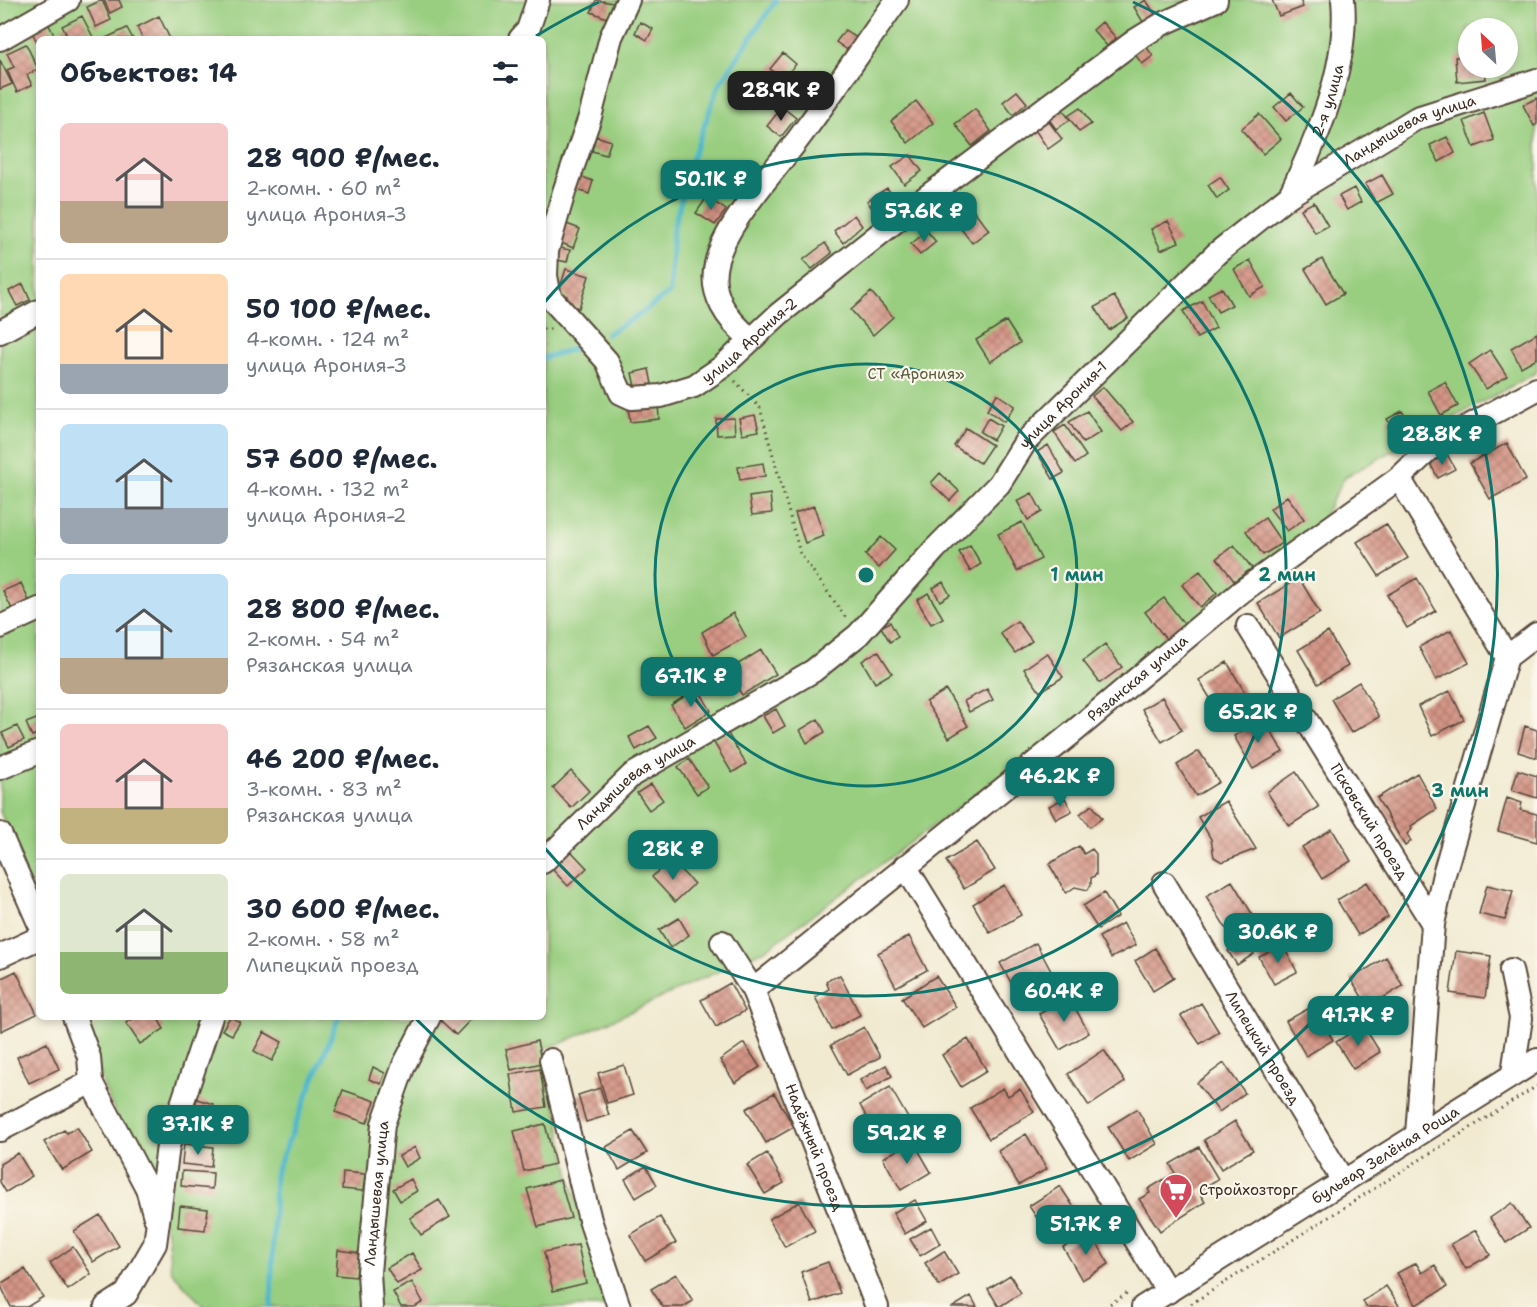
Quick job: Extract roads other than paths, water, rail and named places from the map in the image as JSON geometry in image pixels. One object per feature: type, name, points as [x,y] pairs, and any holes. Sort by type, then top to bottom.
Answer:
[{"type":"street","points":[[0,39],[68,0]]},
{"type":"street","points":[[523,36],[528,30],[538,0]]},
{"type":"street","name":"улица Арония-2","points":[[628,0],[611,37],[596,96],[546,252],[550,297],[608,361],[621,393],[632,398],[661,396],[694,386],[722,367],[750,338],[921,201],[1136,40],[1161,24],[1216,0]]},
{"type":"street","points":[[750,338],[737,328],[724,311],[714,286],[716,263],[727,238],[750,201],[797,141],[897,0]]},
{"type":"street","name":"2-я улица","points":[[1290,195],[1311,152],[1334,80],[1345,26],[1343,0]]},
{"type":"street","name":"Ландышевая улица","points":[[1290,195],[1417,118],[1537,80]]},
{"type":"street","name":"улица Арония-1","points":[[858,636],[935,549],[999,484],[1026,441],[1081,384],[1217,253],[1290,195]]},
{"type":"street","points":[[0,332],[36,313]]},
{"type":"street","name":"Рязанская улица","points":[[753,990],[1071,734],[1241,592],[1399,478],[1434,445],[1537,389]]},
{"type":"street","points":[[1399,478],[1507,657]]},
{"type":"street","points":[[0,627],[36,610]]},
{"type":"street","name":"Псковский проезд","points":[[1248,626],[1433,924]]},
{"type":"street","points":[[1417,1134],[1433,924],[1444,874],[1507,657],[1537,634]]},
{"type":"street","name":"Ландышевая улица","points":[[546,859],[632,775],[813,671],[858,636]]},
{"type":"street","points":[[0,768],[36,753]]},
{"type":"street","points":[[0,834],[36,916]]},
{"type":"street","points":[[905,867],[1168,1292]]},
{"type":"street","name":"Липецкий проезд","points":[[1164,883],[1343,1181]]},
{"type":"street","points":[[0,956],[36,939]]},
{"type":"street","name":"Надёжный проезд","points":[[722,942],[753,990],[878,1307]]},
{"type":"street","points":[[1511,970],[1521,1018],[1513,1073]]},
{"type":"street","points":[[75,1020],[89,1057],[91,1082],[147,1188],[157,1224]]},
{"type":"street","points":[[106,1307],[126,1294],[154,1244],[168,1146],[210,1020]]},
{"type":"street","name":"Ландышевая улица","points":[[371,1307],[370,1262],[383,1124],[404,1065],[427,1020]]},
{"type":"street","points":[[551,1060],[590,1220],[619,1307]]},
{"type":"street","name":"бульвар Зелёная Роща","points":[[1143,1307],[1537,1060]]},
{"type":"street","points":[[0,1130],[91,1082]]},
{"type":"waterway","points":[[607,334],[642,313],[670,292],[673,229],[693,156],[719,85],[776,0]]},
{"type":"waterway","points":[[546,357],[576,348]]},
{"type":"waterway","points":[[271,1307],[275,1174],[338,1020]]},
{"type":"place","name":"Стройхозторг","points":[[1176,1219]]},
{"type":"park label","name":"СТ «Арония»","points":[[916,374]]}]
